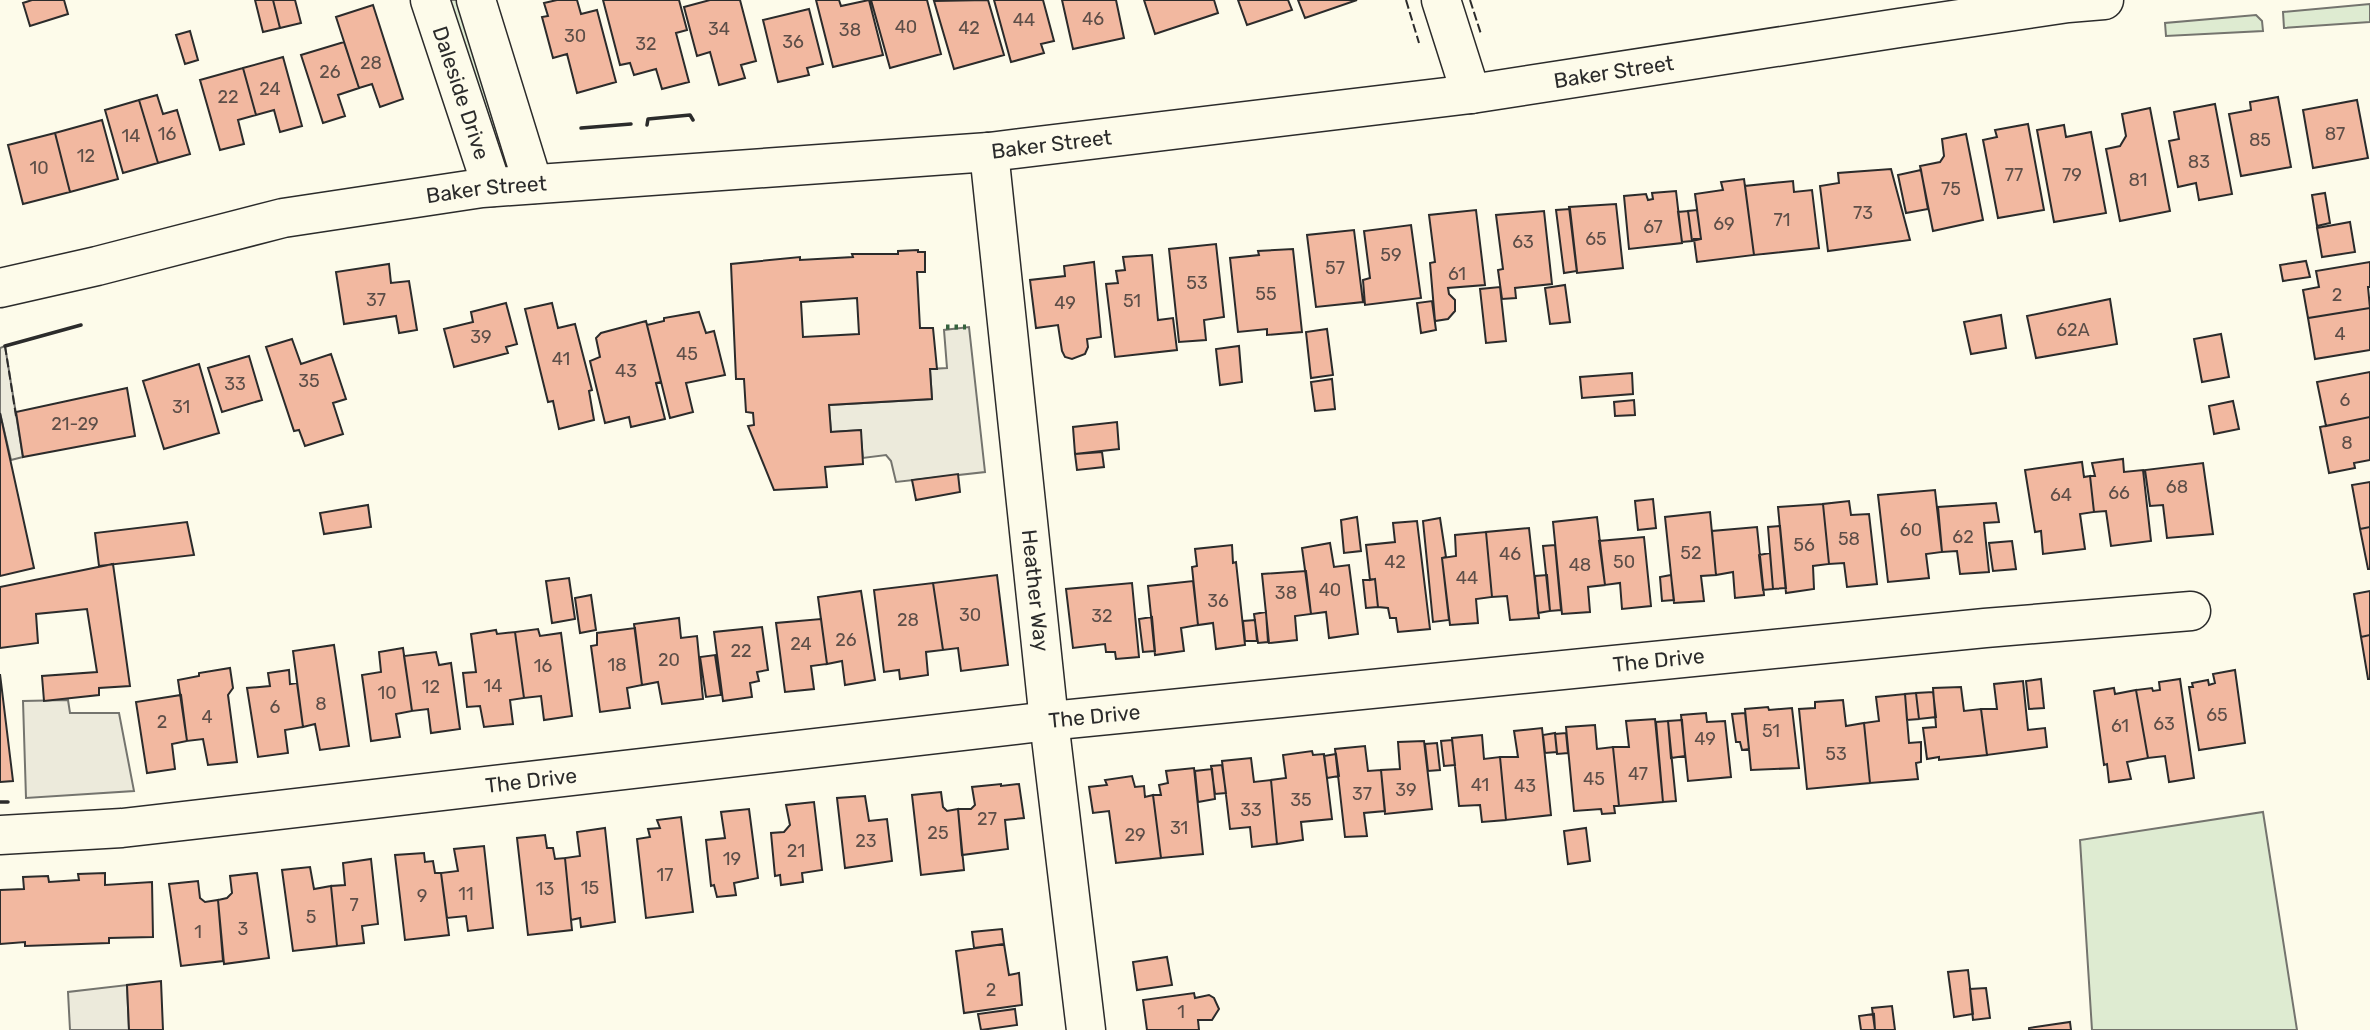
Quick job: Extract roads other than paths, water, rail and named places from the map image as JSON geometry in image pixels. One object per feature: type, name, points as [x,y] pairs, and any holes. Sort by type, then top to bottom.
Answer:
[{"type":"street","name":"Daleside Drive","points":[[430,0],[492,187]]},
{"type":"street","name":"Daleside Drive","points":[[476,0],[533,184]]},
{"type":"street","points":[[1441,0],[1471,94]]},
{"type":"street","name":"Baker Street","points":[[0,289],[283,218],[492,187],[989,152],[1471,94],[1912,26],[2104,0]]},
{"type":"street","name":"Heather Way","points":[[989,152],[1049,721],[1086,1030]]},
{"type":"street","name":"The Drive","points":[[0,835],[122,828],[1049,721],[1958,631],[2191,611]]}]
